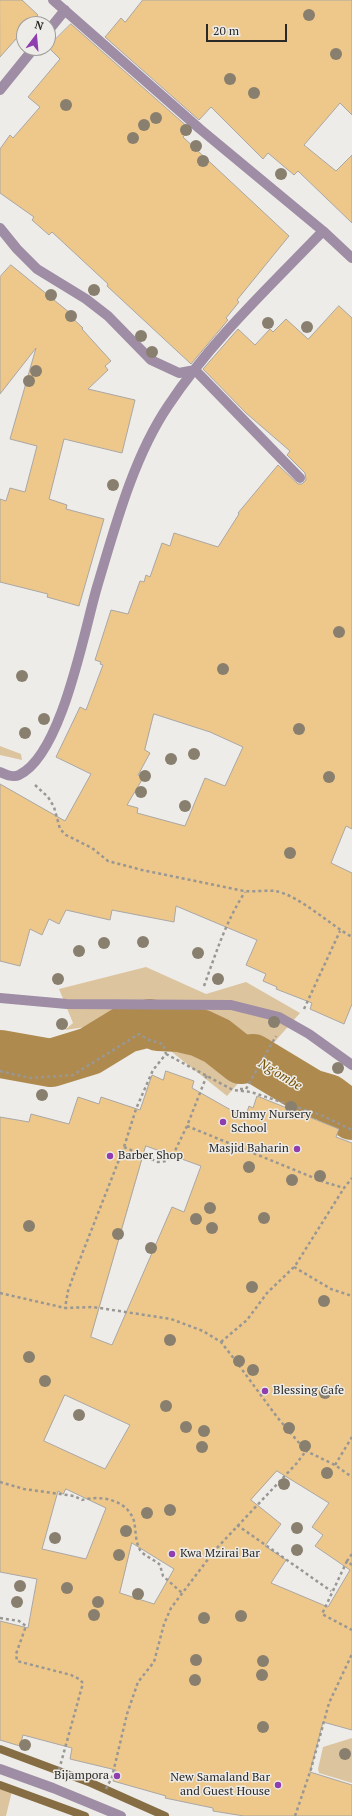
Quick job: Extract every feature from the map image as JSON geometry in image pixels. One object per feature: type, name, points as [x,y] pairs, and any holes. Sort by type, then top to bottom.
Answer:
[{"type":"street","points":[[53,0],[200,129],[323,231],[352,258]]},
{"type":"street","points":[[56,21],[65,10]]},
{"type":"street","points":[[0,90],[28,56]]},
{"type":"street","points":[[0,228],[17,249],[37,268],[86,299],[108,316],[151,360],[179,373],[195,370]]},
{"type":"street","points":[[0,772],[10,776],[19,775],[38,759],[54,731],[70,686],[99,582],[126,497],[149,440],[167,407],[229,328],[323,231]]},
{"type":"street","points":[[195,370],[300,478]]},
{"type":"street","points":[[0,998],[67,1004],[231,1005],[278,1017],[309,1034],[352,1066]]},
{"type":"street","points":[[0,1769],[53,1788],[100,1812],[121,1816]]},
{"type":"path","points":[[19,775],[40,789],[48,797],[54,806],[60,829],[66,835],[92,848],[108,860],[142,870],[245,891],[273,891],[282,893],[292,897],[322,916],[352,938]]},
{"type":"path","points":[[198,1005],[226,924],[245,891]]},
{"type":"path","points":[[233,1090],[246,1089],[278,1031],[303,1010],[340,930]]},
{"type":"path","points":[[0,1071],[30,1078],[73,1075],[139,1034],[149,1040],[163,1044],[166,1054],[233,1090],[251,1092],[321,1115],[352,1130]]},
{"type":"path","points":[[65,1308],[68,1291],[124,1147],[136,1109],[153,1070],[166,1054]]},
{"type":"path","points":[[124,1147],[158,1162],[166,1161],[172,1157],[188,1126],[207,1075]]},
{"type":"path","points":[[188,1126],[271,1159],[301,1174],[344,1188]]},
{"type":"path","points":[[221,1342],[247,1320],[266,1294],[294,1267],[314,1238],[344,1188],[352,1178]]},
{"type":"path","points":[[294,1267],[331,1289],[352,1296]]},
{"type":"path","points":[[0,1293],[65,1308],[93,1307],[171,1319],[204,1331],[221,1342],[236,1360],[277,1417],[306,1451],[335,1465],[352,1477]]},
{"type":"path","points":[[335,1465],[352,1437]]},
{"type":"path","points":[[100,1812],[104,1794],[112,1777],[127,1714],[138,1682],[154,1662],[164,1624],[171,1608],[215,1550],[296,1464],[306,1451]]},
{"type":"path","points":[[0,1482],[24,1489],[74,1496],[82,1500],[93,1497],[102,1498],[112,1500],[121,1505],[130,1512],[134,1522],[134,1533],[141,1551],[160,1565],[163,1576],[182,1593]]},
{"type":"path","points":[[237,1525],[332,1591]]},
{"type":"path","points":[[352,1554],[332,1591],[322,1614],[352,1630]]},
{"type":"path","points":[[347,1561],[352,1565]]},
{"type":"path","points":[[0,1618],[20,1621],[26,1626],[16,1654],[17,1661],[71,1676],[79,1679],[82,1683],[53,1788]]},
{"type":"path","points":[[295,1816],[311,1769],[329,1703],[352,1654]]},
{"type":"shaded area","points":[[0,746],[21,754],[22,760],[0,755]]},
{"type":"shaded area","points":[[146,967],[206,994],[246,982],[300,1013],[227,1096],[167,1048],[162,1016],[65,1030],[73,1023],[59,989]]},
{"type":"shaded area","points":[[352,1738],[352,1783],[319,1773],[318,1769],[323,1747]]},
{"type":"shaded area","points":[[0,1782],[13,1787],[6,1816],[0,1816]]},
{"type":"building","points":[[0,0],[22,0],[38,15],[16,16],[16,39],[0,57]]},
{"type":"building","points":[[143,0],[352,0],[352,115],[340,103],[304,145],[336,171],[352,155],[352,223],[298,171],[294,175],[268,153],[263,159],[211,107],[199,120],[105,37],[121,18],[125,22]]},
{"type":"building","points":[[71,24],[190,129],[183,137],[289,236],[237,300],[239,302],[226,318],[228,320],[191,364],[107,286],[108,284],[52,232],[49,235],[32,220],[34,217],[0,193],[0,149],[10,135],[13,138],[40,107],[28,97],[60,59],[56,55],[56,39]]},
{"type":"building","points":[[11,265],[70,313],[69,315],[83,328],[82,329],[111,361],[105,366],[108,370],[88,389],[135,400],[122,453],[64,439],[49,499],[67,505],[66,509],[104,519],[79,606],[47,597],[48,594],[0,582],[0,499],[6,501],[10,488],[25,492],[37,446],[10,439],[36,348],[0,394],[0,277]]},
{"type":"building","points":[[339,306],[352,318],[352,829],[346,826],[331,863],[352,873],[352,1004],[344,1024],[310,1009],[312,1003],[276,989],[277,987],[263,981],[266,974],[246,965],[257,940],[176,906],[174,922],[112,910],[110,920],[66,910],[59,924],[49,919],[42,935],[30,929],[20,966],[0,961],[0,784],[65,821],[91,774],[56,757],[80,707],[86,710],[103,665],[100,664],[101,662],[95,660],[111,610],[128,614],[140,581],[144,582],[146,575],[150,577],[162,543],[170,546],[174,533],[218,547],[239,514],[238,513],[278,465],[298,484],[302,484],[306,480],[305,473],[287,455],[290,451],[246,413],[203,369],[238,329],[255,345],[270,329],[273,332],[286,319],[308,339]],"holes":[[[154,714],[210,732],[243,747],[225,786],[205,778],[185,826],[137,813],[138,808],[127,805],[143,778],[138,775],[150,753],[145,750]]]},
{"type":"building","points":[[166,1071],[194,1081],[192,1088],[245,1118],[249,1106],[253,1108],[257,1096],[339,1129],[336,1137],[352,1143],[352,1730],[323,1722],[310,1772],[352,1785],[352,1816],[244,1816],[213,1811],[213,1808],[165,1798],[166,1796],[113,1781],[116,1770],[70,1759],[72,1748],[23,1735],[20,1746],[0,1740],[0,1621],[28,1628],[37,1579],[0,1572],[0,1117],[29,1122],[31,1114],[69,1124],[78,1097],[99,1104],[101,1097],[140,1110],[152,1075],[163,1080]],"holes":[[[146,1146],[201,1166],[184,1212],[172,1207],[112,1345],[91,1337]],[[65,1395],[130,1425],[105,1469],[44,1441]],[[277,1471],[329,1503],[312,1527],[323,1535],[315,1546],[350,1570],[328,1607],[271,1583],[286,1560],[265,1546],[281,1524],[251,1500]],[[66,1489],[106,1508],[86,1559],[42,1549],[58,1491],[63,1494]],[[132,1543],[174,1569],[154,1604],[120,1593]]]},
{"type":"waterway","name":"Ng'ombe","points":[[0,1054],[51,1063],[90,1051],[126,1029],[150,1023],[158,1027],[179,1028],[200,1033],[217,1041],[241,1060],[253,1058],[311,1093],[328,1098],[352,1116]]},
{"type":"waterway","points":[[0,1749],[91,1783],[165,1816]]},
{"type":"waterway","points":[[0,1785],[85,1816]]},
{"type":"place","name":"Ummy Nursery School","points":[[223,1122]]},
{"type":"place","name":"Masjid Baharin","points":[[297,1149]]},
{"type":"place","name":"Barber Shop","points":[[110,1156]]},
{"type":"place","name":"Blessing Cafe","points":[[265,1391]]},
{"type":"place","name":"Kwa Mzirai Bar","points":[[172,1554]]},
{"type":"place","name":"Bijampora","points":[[117,1776]]},
{"type":"place","name":"New Samaland Bar and Guest House","points":[[278,1785]]}]
